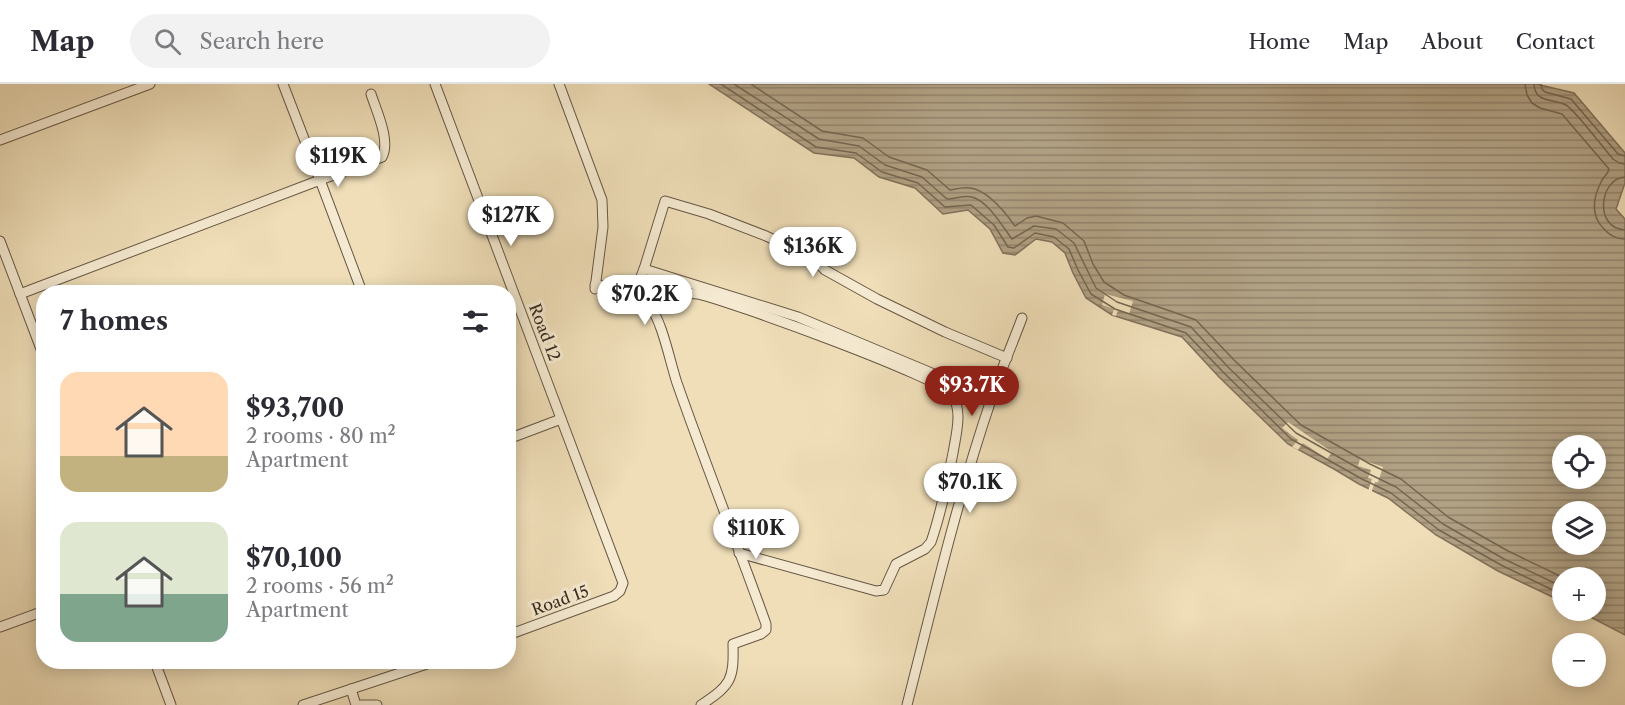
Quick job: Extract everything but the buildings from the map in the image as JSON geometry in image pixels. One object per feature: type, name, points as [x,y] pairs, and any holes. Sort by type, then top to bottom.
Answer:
[{"type":"street","points":[[0,140],[150,84]]},
{"type":"street","points":[[283,84],[359,285]]},
{"type":"street","name":"Road 12","points":[[435,84],[511,285]]},
{"type":"street","points":[[559,84],[602,200],[603,227],[595,287],[615,287],[635,292],[650,305],[658,321],[676,381],[766,624],[766,630],[761,634],[733,644],[734,660],[730,681],[720,693],[701,705]]},
{"type":"street","points":[[44,285],[382,157],[385,152],[384,132],[371,94]]},
{"type":"street","points":[[635,292],[665,201],[709,214],[785,245],[813,258],[825,270],[877,299],[1007,358]]},
{"type":"street","points":[[0,241],[36,336]]},
{"type":"street","points":[[0,272],[10,268]]},
{"type":"street","points":[[644,269],[798,317],[991,398]]},
{"type":"street","points":[[20,294],[36,288]]},
{"type":"street","points":[[650,305],[685,294],[697,294],[736,306],[845,345],[938,384],[951,391],[956,402],[958,415],[956,437],[931,542],[925,549],[896,564],[884,590],[876,591],[739,553]]},
{"type":"street","name":"Road 12","points":[[516,299],[623,583],[620,591]]},
{"type":"street","points":[[907,705],[955,519],[991,398],[1022,318]]},
{"type":"street","points":[[516,436],[561,419]]},
{"type":"street","name":"Road 15","points":[[516,632],[614,596],[620,591]]},
{"type":"street","points":[[0,627],[36,614]]},
{"type":"street","points":[[158,669],[171,705]]},
{"type":"street","points":[[303,705],[412,669]]},
{"type":"street","points":[[351,689],[356,705]]},
{"type":"street","points":[[361,705],[377,705]]},
{"type":"water","points":[[709,84],[1536,84],[1574,93],[1625,153],[1625,183],[1616,209],[1625,219],[1625,635],[1598,621],[1606,621],[1606,567],[1552,567],[1552,597],[1498,571],[1436,535],[1388,498],[1288,444],[1219,377],[1182,337],[1112,315],[1086,298],[1065,253],[1052,242],[1036,239],[1015,255],[1003,253],[990,229],[968,210],[943,214],[915,188],[879,177],[854,158],[814,153]]},
{"type":"pier","points":[[1105,294],[1133,301],[1129,314],[1118,310],[1116,316],[1112,315],[1114,309],[1102,305]]},
{"type":"pier","points":[[1288,422],[1332,452],[1327,459],[1303,443],[1298,450],[1292,447],[1298,440],[1282,428]]},
{"type":"pier","points":[[1360,459],[1383,467],[1371,493],[1368,491],[1372,479],[1368,478],[1371,470],[1358,466]]}]
